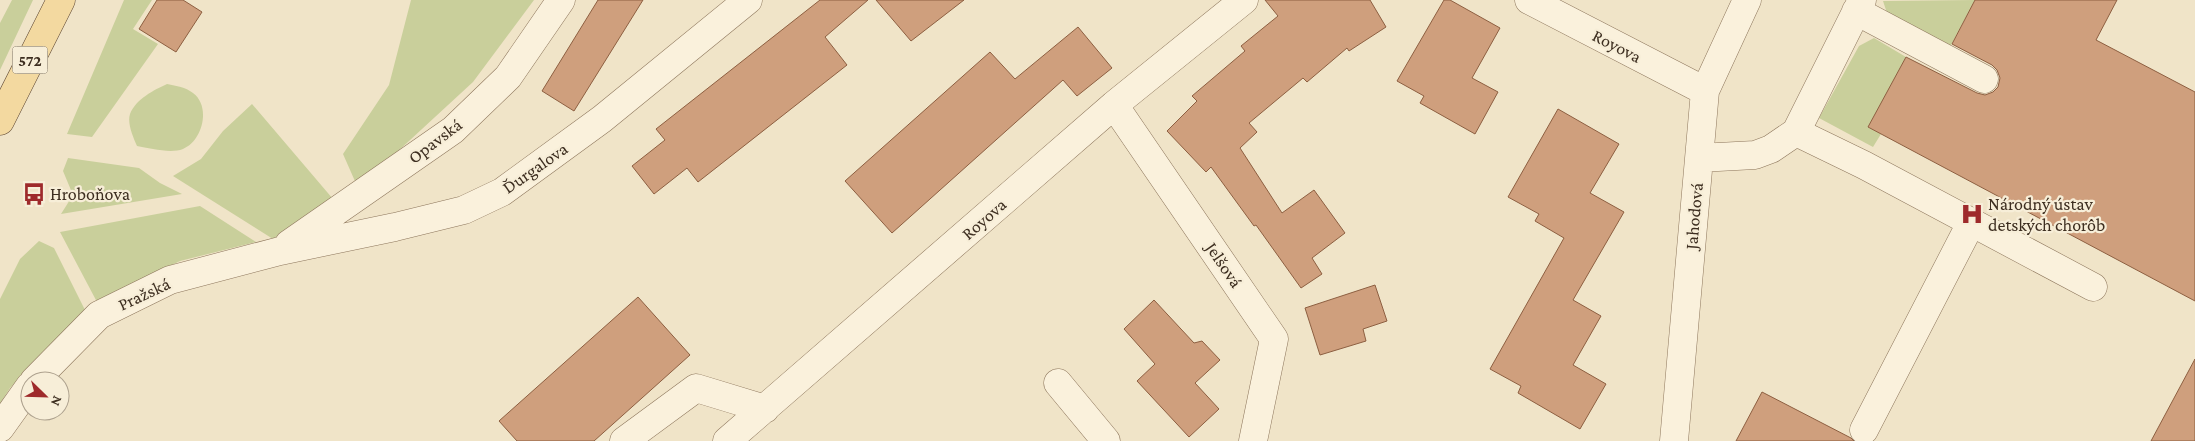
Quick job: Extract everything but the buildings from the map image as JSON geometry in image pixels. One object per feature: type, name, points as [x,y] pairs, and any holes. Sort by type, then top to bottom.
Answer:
[{"type":"main road","name":"572","points":[[0,121],[61,0]]},
{"type":"street","name":"Opavská","points":[[280,251],[453,130],[508,77],[561,0]]},
{"type":"street","name":"Ďurgalova","points":[[280,251],[395,227],[464,210],[502,192],[602,119],[748,0]]},
{"type":"street","name":"Royova","points":[[727,441],[1114,105],[1244,0]]},
{"type":"street","name":"Royova","points":[[1529,0],[1705,91]]},
{"type":"street","name":"Jahodová","points":[[1674,441],[1705,91],[1747,0]]},
{"type":"street","points":[[1699,158],[1755,155],[1771,149],[1796,132],[1859,6],[1984,79]]},
{"type":"street","name":"Jelšová","points":[[1114,105],[1274,339],[1253,441]]},
{"type":"street","points":[[1796,132],[1864,165],[2093,287]]},
{"type":"street","points":[[1864,430],[1971,223]]},
{"type":"street","name":"Pražská","points":[[44,371],[99,315],[170,280],[280,251]]},
{"type":"street","points":[[1058,383],[1106,441]]},
{"type":"street","points":[[624,441],[696,388],[765,409]]},
{"type":"street","points":[[0,428],[20,400]]},
{"type":"green space","points":[[12,0],[33,0],[0,70],[0,23]]},
{"type":"green space","points":[[124,0],[152,0],[133,29],[158,44],[92,137],[67,134]]},
{"type":"green space","points":[[411,0],[534,0],[473,82],[358,188],[343,154],[389,85]]},
{"type":"green space","points":[[1975,0],[1950,47],[1887,13],[1883,1]]},
{"type":"green space","points":[[1874,38],[1906,57],[1869,127],[1881,134],[1873,147],[1819,118],[1859,46]]},
{"type":"green space","points":[[167,84],[187,89],[199,99],[203,114],[200,131],[196,139],[183,149],[172,151],[137,146],[130,126],[130,114],[141,99]]},
{"type":"green space","points":[[252,104],[333,199],[273,239],[173,176],[201,159],[223,131]]},
{"type":"green space","points":[[68,158],[139,168],[160,183],[182,194],[61,214],[73,195],[63,171]]},
{"type":"green space","points":[[200,206],[256,242],[180,261],[97,302],[60,232]]},
{"type":"green space","points":[[39,241],[54,248],[86,312],[27,371],[20,371],[20,378],[10,388],[0,404],[0,299],[20,259]]},
{"type":"place","name":"Hroboňova","points":[[34,194]]},
{"type":"place","name":"Národný ústav detských chorôb","points":[[1972,214]]}]
